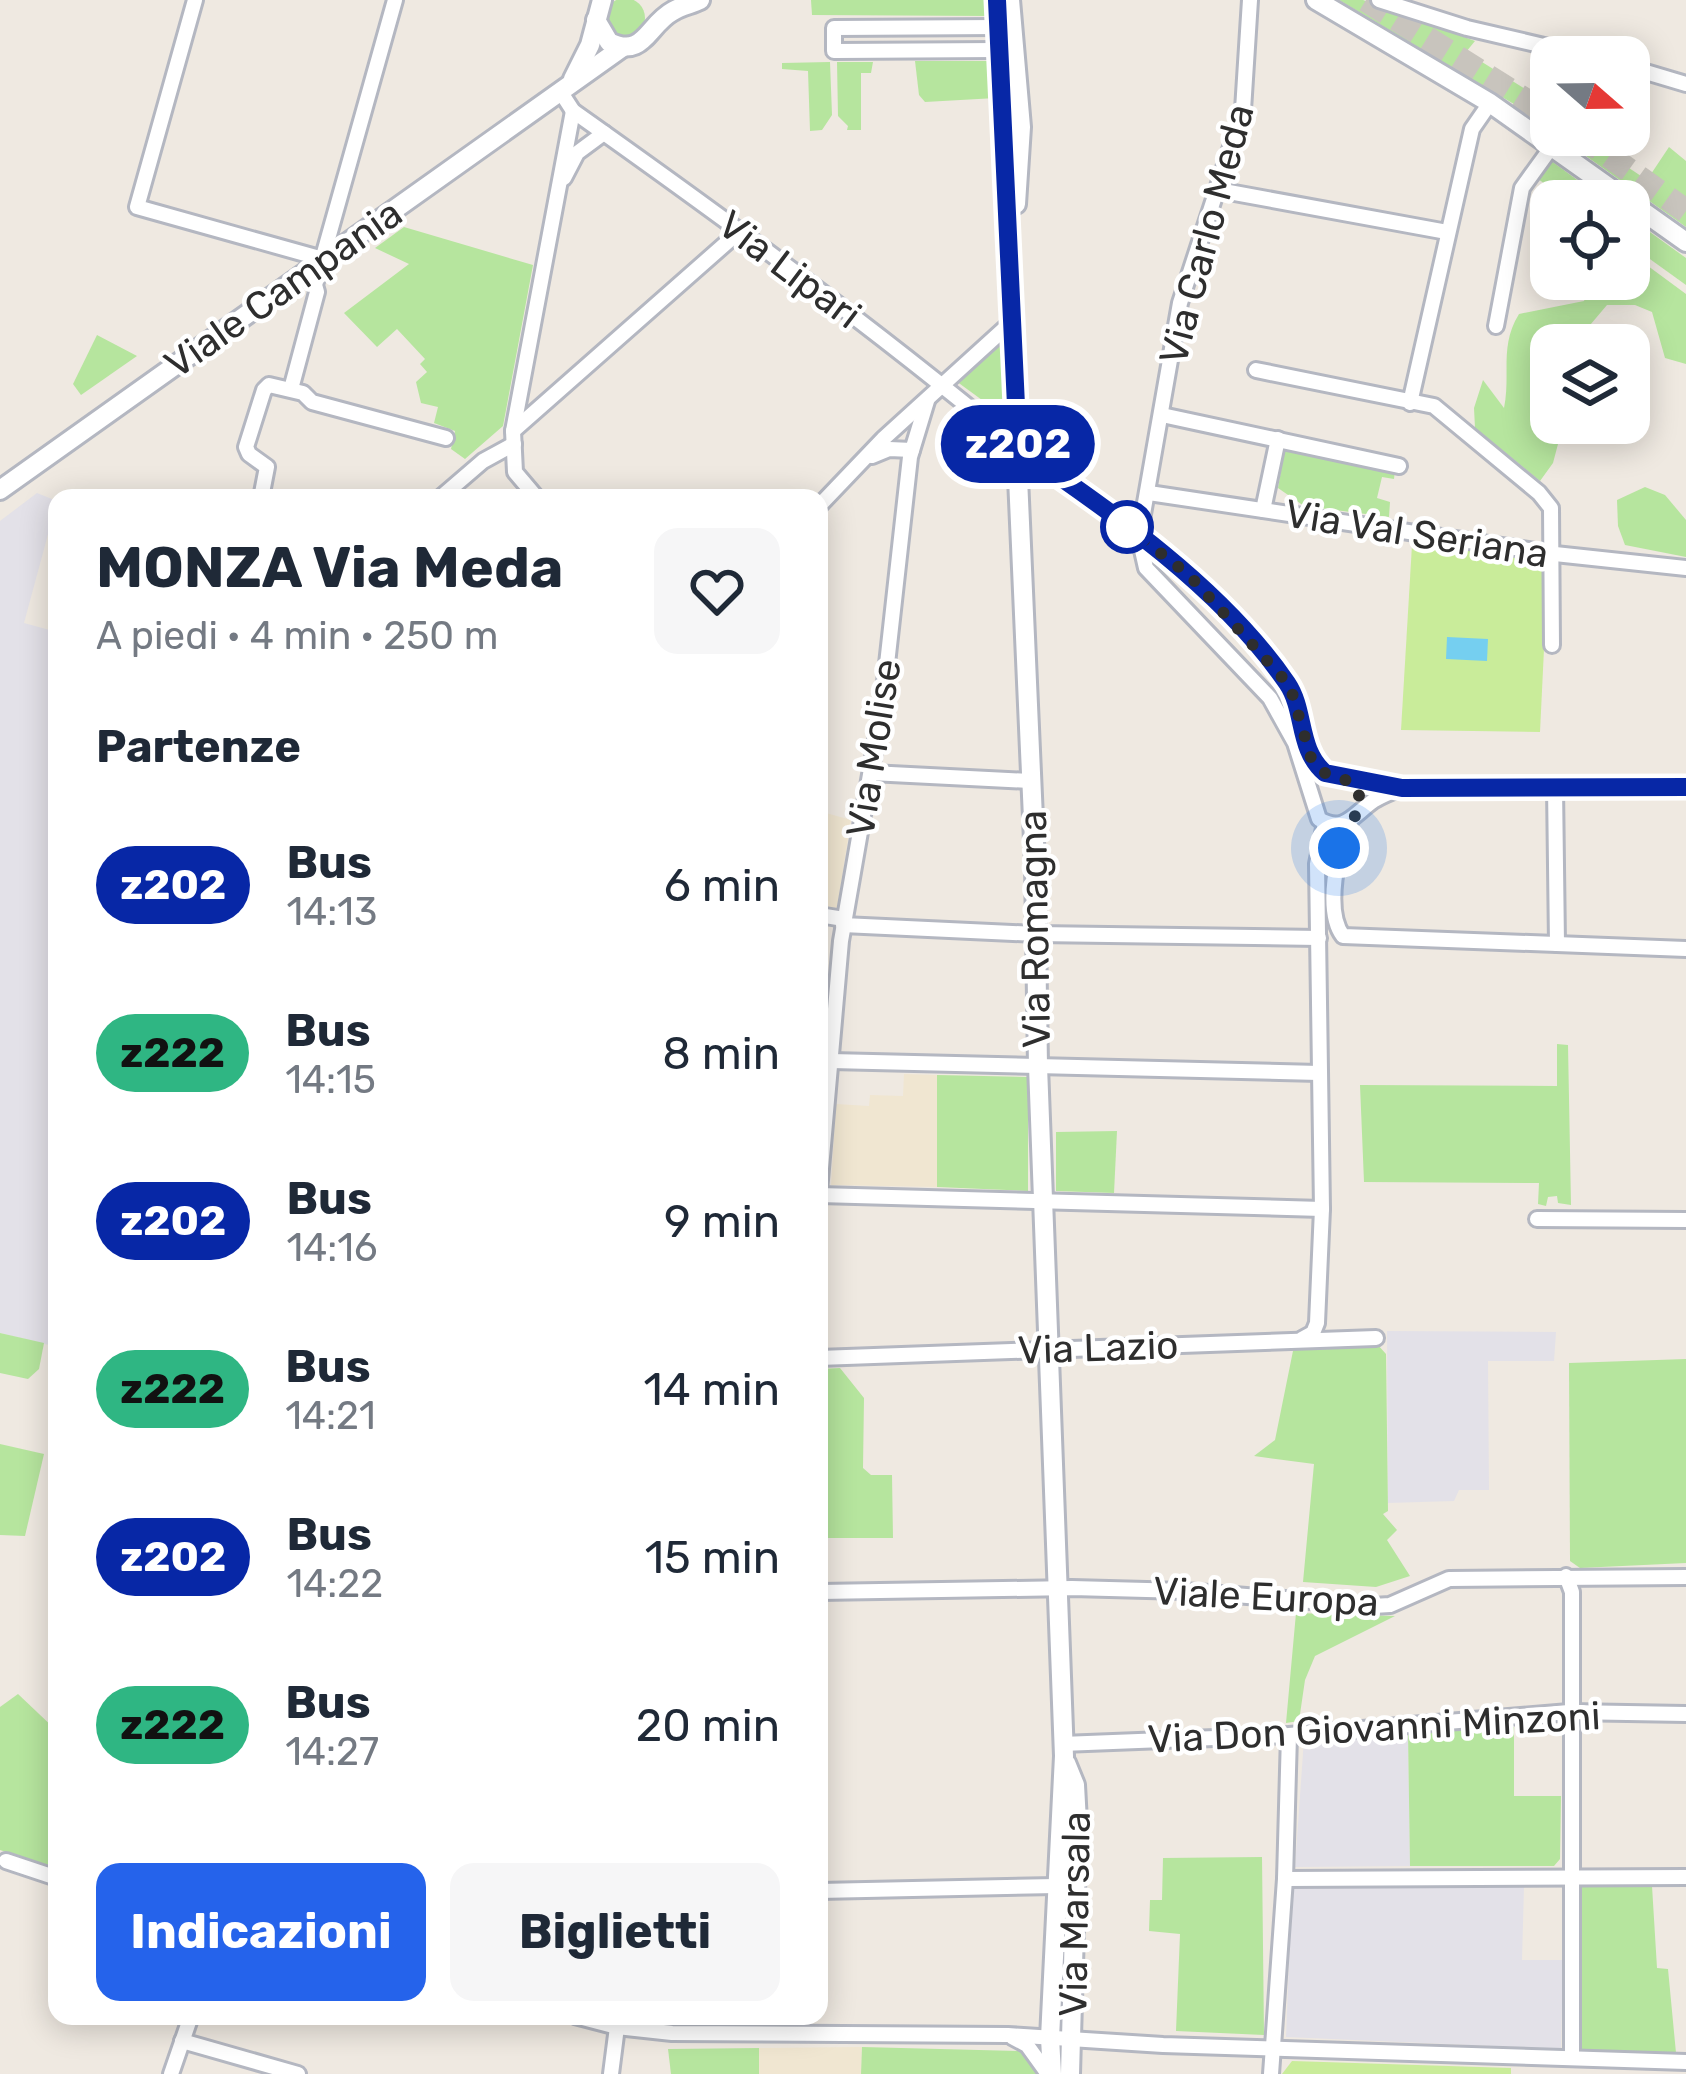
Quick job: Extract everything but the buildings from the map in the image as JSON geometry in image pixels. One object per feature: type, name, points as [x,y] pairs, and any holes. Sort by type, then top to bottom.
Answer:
[{"type":"street","points":[[195,0],[137,208],[323,259]]},
{"type":"street","points":[[291,389],[395,0]]},
{"type":"street","points":[[651,34],[670,12],[700,0]]},
{"type":"street","name":"Via Romagna","points":[[997,0],[988,27],[988,50],[1011,147]]},
{"type":"street","name":"Via Romagna","points":[[1010,0],[1012,269],[1056,1589]]},
{"type":"street","name":"Via Carlo Meda","points":[[1139,537],[1180,303],[1243,110],[1250,0]]},
{"type":"street","points":[[1316,0],[1530,130]]},
{"type":"street","points":[[1379,0],[1530,43]]},
{"type":"street","points":[[651,1],[656,20],[651,34]]},
{"type":"street","points":[[600,5],[605,39],[623,47]]},
{"type":"street","points":[[529,489],[515,472],[513,438],[559,188],[568,98],[600,5]]},
{"type":"street","points":[[988,27],[834,28],[835,51],[988,50]]},
{"type":"street","name":"Viale Campania","points":[[0,490],[323,259],[568,98],[623,47],[640,44],[651,34]]},
{"type":"street","points":[[1650,73],[1686,83]]},
{"type":"street","name":"Via Lipari","points":[[568,98],[604,133],[741,230],[1018,448]]},
{"type":"street","points":[[1410,403],[1472,129],[1490,104]]},
{"type":"street","points":[[559,188],[577,153],[604,133]]},
{"type":"street","points":[[1496,326],[1522,188],[1544,156]]},
{"type":"street","points":[[1567,156],[1686,242]]},
{"type":"street","points":[[1218,190],[1447,232]]},
{"type":"street","points":[[450,489],[741,230]]},
{"type":"street","points":[[828,497],[1014,320]]},
{"type":"street","points":[[1256,370],[1434,406],[1539,494],[1551,508],[1555,554],[1552,645]]},
{"type":"street","points":[[263,489],[267,466],[246,447],[269,385],[446,438]]},
{"type":"street","name":"Via Molise","points":[[828,1094],[844,922],[893,627],[912,450],[927,401]]},
{"type":"street","points":[[1162,415],[1400,466]]},
{"type":"street","points":[[1263,510],[1278,439]]},
{"type":"street","points":[[868,458],[889,448],[912,450]]},
{"type":"street","points":[[1018,448],[1189,575],[1290,686],[1311,758],[1322,771],[1402,788],[1686,787]]},
{"type":"street","name":"Via Val Seriana","points":[[1149,494],[1555,554],[1686,568]]},
{"type":"street","points":[[1139,537],[1146,568],[1270,698],[1294,743],[1312,804],[1318,859],[1322,1209],[1317,1323],[1313,1333],[1302,1339]]},
{"type":"street","points":[[871,773],[1030,782]]},
{"type":"street","points":[[1312,804],[1319,783],[1342,778]]},
{"type":"street","points":[[1342,778],[1359,795],[1335,864],[1336,926],[1343,936],[1686,949]]},
{"type":"street","points":[[1555,787],[1557,944]]},
{"type":"street","points":[[1312,804],[1325,823],[1339,826],[1373,801],[1402,788]]},
{"type":"street","points":[[1318,859],[1325,823]]},
{"type":"street","points":[[828,918],[1036,934],[1319,938]]},
{"type":"street","points":[[831,1061],[1319,1073]]},
{"type":"street","points":[[828,1193],[1322,1209]]},
{"type":"street","points":[[1538,1219],[1686,1220]]},
{"type":"street","name":"Via Lazio","points":[[828,1358],[1376,1338]]},
{"type":"street","points":[[1566,1576],[1572,1592],[1572,2058]]},
{"type":"street","name":"Viale Europa","points":[[828,1592],[1184,1591],[1373,1606],[1390,1605],[1449,1579],[1686,1577]]},
{"type":"street","name":"Via Marsala","points":[[1050,2074],[1063,1750],[1056,1589]]},
{"type":"street","name":"Via Don Giovanni Minzoni","points":[[1063,1750],[1569,1712],[1686,1714]]},
{"type":"street","points":[[1271,2074],[1285,1879],[1289,1735]]},
{"type":"street","name":"Via Marsala","points":[[1063,1750],[1076,1804],[1070,2074]]},
{"type":"street","points":[[6,1861],[48,1875]]},
{"type":"street","points":[[1285,1879],[1686,1877]]},
{"type":"street","points":[[828,1891],[1056,1886]]},
{"type":"street","points":[[171,2074],[188,2025]]},
{"type":"street","points":[[613,2025],[672,2033],[699,2025]]},
{"type":"street","points":[[672,2025],[672,2033]]},
{"type":"street","points":[[730,2025],[1572,2058],[1593,2066],[1686,2062]]},
{"type":"street","points":[[611,2074],[617,2026]]},
{"type":"street","points":[[1008,2035],[1027,2045],[1050,2074]]},
{"type":"street","points":[[182,2041],[298,2074]]},
{"type":"shaded area","points":[[37,493],[48,497],[48,534],[24,623],[48,630],[48,1345],[0,1333],[0,521]]},
{"type":"shaded area","points":[[828,814],[851,820],[837,908],[828,906]]},
{"type":"shaded area","points":[[904,1074],[937,1075],[937,1187],[831,1185],[836,1104],[869,1106],[870,1095],[903,1096]]},
{"type":"shaded area","points":[[1387,1331],[1556,1332],[1554,1361],[1488,1361],[1489,1490],[1459,1490],[1454,1501],[1388,1503]]},
{"type":"shaded area","points":[[1408,1732],[1410,1866],[1295,1867],[1304,1739]]},
{"type":"shaded area","points":[[1292,1886],[1524,1886],[1522,1960],[1563,1960],[1561,2049],[1286,2037]]},
{"type":"shaded area","points":[[862,2047],[861,2074],[759,2074],[759,2048]]},
{"type":"green space","points":[[617,-1],[633,-1],[644,10],[644,26],[633,37],[617,37],[606,26],[606,10]]},
{"type":"green space","points":[[811,0],[989,0],[989,16],[812,15]]},
{"type":"green space","points":[[1339,0],[1363,0],[1475,41],[1466,52],[1530,92],[1530,114]]},
{"type":"green space","points":[[915,61],[995,61],[996,98],[925,102],[919,95]]},
{"type":"green space","points":[[830,62],[832,115],[822,130],[810,131],[808,71],[782,69],[782,63]]},
{"type":"green space","points":[[837,62],[873,62],[871,73],[861,73],[861,130],[847,130],[838,116]]},
{"type":"green space","points":[[1669,147],[1686,161],[1686,227],[1650,201],[1647,180]]},
{"type":"green space","points":[[1586,156],[1611,156],[1647,180],[1620,180]]},
{"type":"green space","points":[[1550,160],[1577,180],[1539,180]]},
{"type":"green space","points":[[404,227],[533,265],[503,426],[465,459],[451,449],[455,431],[434,423],[438,407],[421,403],[416,382],[427,372],[420,364],[425,359],[397,329],[377,347],[344,313],[409,264],[375,248]]},
{"type":"green space","points":[[1650,232],[1686,258],[1686,285],[1650,259]]},
{"type":"green space","points":[[1650,267],[1686,294],[1686,364],[1665,358],[1652,312],[1635,305],[1607,305],[1591,324],[1530,324],[1530,444],[1558,444],[1553,463],[1540,481],[1475,428],[1474,408],[1483,380],[1504,408],[1507,349],[1519,314],[1584,301],[1650,300]]},
{"type":"green space","points":[[97,335],[137,356],[81,395],[73,384]]},
{"type":"green space","points":[[1003,336],[1008,419],[956,381]]},
{"type":"green space","points":[[1285,447],[1395,470],[1394,479],[1382,477],[1377,498],[1390,502],[1389,517],[1304,506],[1278,488]]},
{"type":"green space","points":[[1645,487],[1665,495],[1686,520],[1686,557],[1625,545],[1617,500]]},
{"type":"green space","points":[[1412,545],[1519,556],[1548,566],[1540,732],[1401,730]]},
{"type":"green space","points":[[1557,1044],[1568,1045],[1571,1205],[1558,1203],[1557,1196],[1548,1197],[1546,1206],[1538,1204],[1539,1183],[1364,1182],[1360,1085],[1557,1086]]},
{"type":"green space","points":[[937,1075],[1028,1077],[1028,1191],[937,1187]]},
{"type":"green space","points":[[1117,1131],[1114,1193],[1056,1191],[1056,1132]]},
{"type":"green space","points":[[0,1333],[44,1343],[39,1369],[28,1379],[0,1373]]},
{"type":"green space","points":[[1377,1344],[1386,1354],[1388,1511],[1383,1514],[1397,1530],[1387,1540],[1410,1576],[1376,1587],[1303,1582],[1314,1464],[1254,1456],[1275,1440],[1294,1346]]},
{"type":"green space","points":[[1686,1359],[1686,1563],[1580,1568],[1570,1561],[1569,1363]]},
{"type":"green space","points":[[840,1368],[864,1398],[863,1468],[871,1475],[892,1475],[893,1538],[828,1538],[828,1369]]},
{"type":"green space","points":[[0,1444],[44,1454],[25,1536],[0,1535]]},
{"type":"green space","points":[[1296,1613],[1395,1616],[1315,1656],[1305,1680],[1299,1721],[1286,1723]]},
{"type":"green space","points":[[18,1694],[48,1722],[48,1866],[0,1850],[0,1707]]},
{"type":"green space","points":[[1514,1727],[1514,1796],[1561,1796],[1560,1859],[1554,1866],[1410,1866],[1408,1732]]},
{"type":"green space","points":[[1262,1857],[1264,2035],[1176,2031],[1180,1934],[1149,1931],[1150,1900],[1162,1900],[1163,1858]]},
{"type":"green space","points":[[1577,1884],[1652,1886],[1657,1968],[1668,1969],[1676,2053],[1578,2050]]},
{"type":"green space","points":[[862,2047],[1021,2051],[1037,2074],[861,2074]]},
{"type":"green space","points":[[759,2048],[759,2074],[671,2074],[668,2049]]},
{"type":"green space","points":[[1292,2061],[1511,2068],[1511,2074],[1282,2074]]},
{"type":"water","points":[[1447,637],[1488,639],[1487,661],[1446,659]]},
{"type":"tunnel","points":[[1366,0],[1530,103]]},
{"type":"tunnel","points":[[1609,156],[1686,211]]},
{"type":"bus line","name":"z202","points":[[997,0],[1018,448],[1189,575],[1290,686],[1308,750],[1325,773],[1402,788],[1686,787]]},
{"type":"route","points":[[1127,527],[1189,575],[1290,686],[1311,758],[1325,773],[1351,782],[1359,795],[1358,810],[1339,848]]}]
